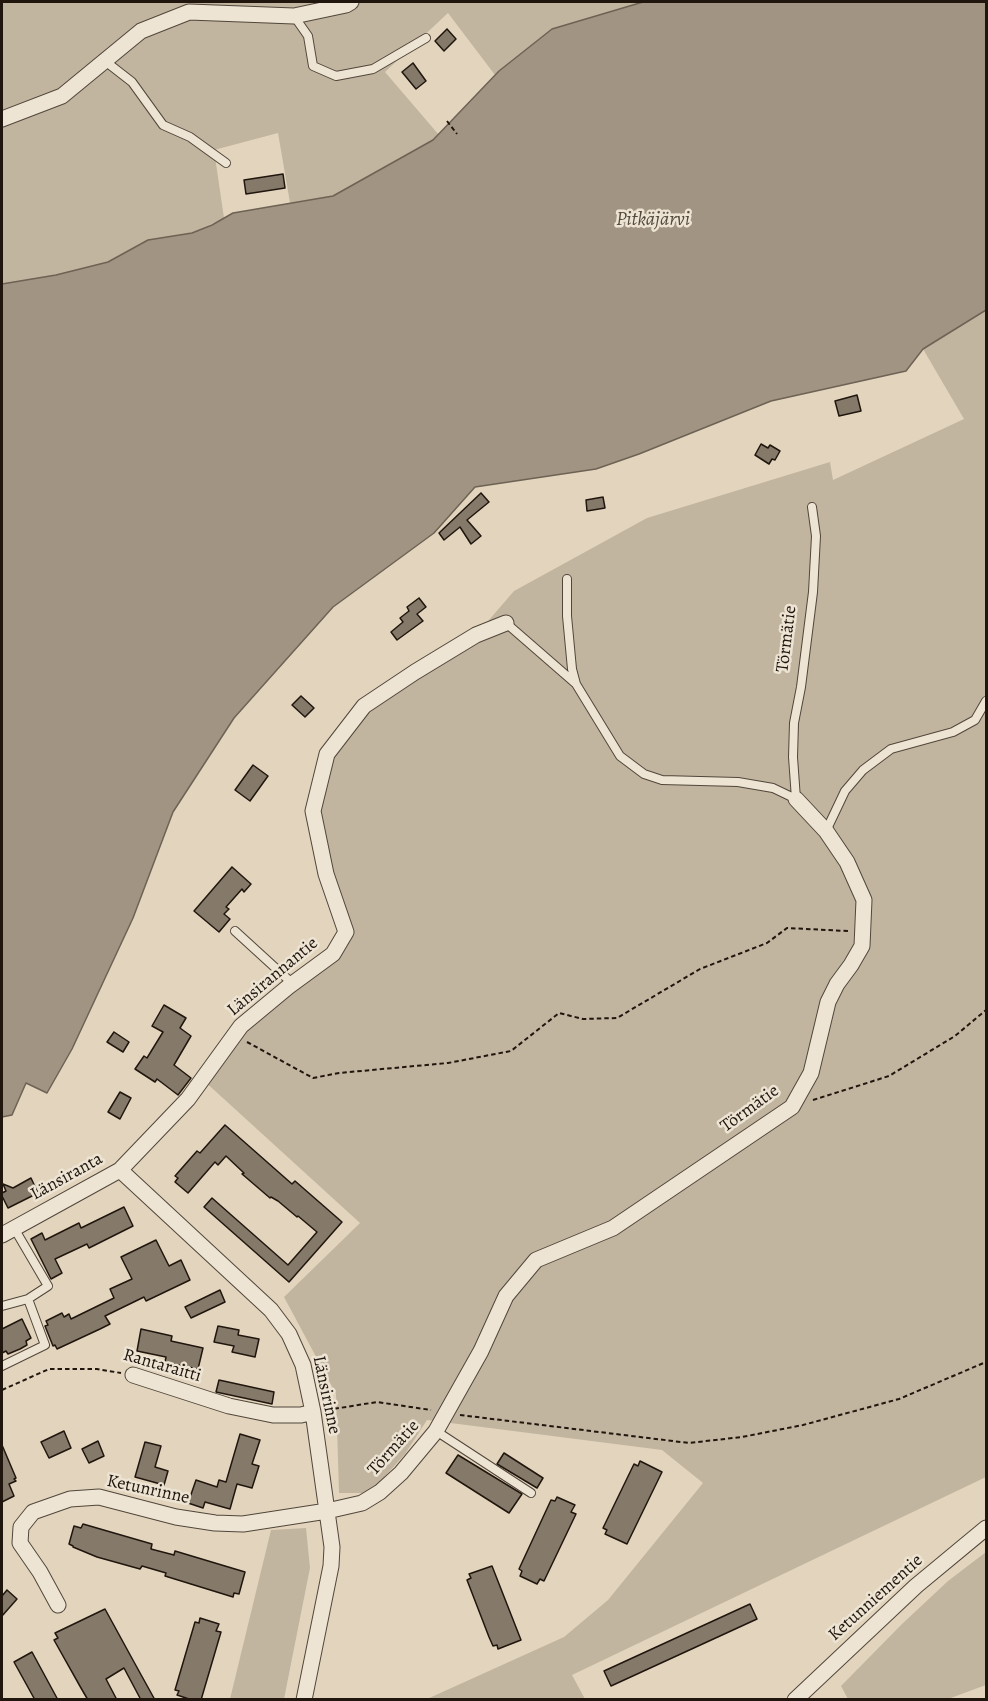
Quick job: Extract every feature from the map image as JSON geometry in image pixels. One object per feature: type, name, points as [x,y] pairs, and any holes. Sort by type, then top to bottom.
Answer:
[{"type":"street","points":[[2,120],[62,96],[141,31],[189,12],[294,16],[351,2]]},
{"type":"street","name":"Länsirannantie","points":[[120,1170],[188,1099],[241,1026],[333,954],[346,932],[326,873],[313,811],[327,754],[364,706],[466,641],[506,623]]},
{"type":"street","name":"Törmätie","points":[[327,1511],[362,1503],[380,1492],[401,1473],[436,1431],[481,1351],[506,1296],[536,1260],[613,1228],[792,1107],[811,1073],[828,1002],[862,946],[864,900],[847,862],[826,831],[796,799]]},
{"type":"street","name":"Länsiranta","points":[[8,1232],[120,1170]]},
{"type":"street","name":"Länsirinne","points":[[120,1170],[271,1310],[289,1334],[303,1365],[313,1413],[332,1547],[331,1566],[304,1700]]},
{"type":"street","name":"Rantaraitti","points":[[133,1376],[229,1406],[273,1415],[313,1413]]},
{"type":"street","name":"Ketunrinne","points":[[58,1605],[40,1572],[20,1543],[21,1527],[33,1512],[70,1499],[99,1497],[176,1517],[215,1523],[243,1524],[327,1511]]},
{"type":"street","name":"Ketunniementie","points":[[795,1700],[916,1586],[987,1528]]},
{"type":"lane","points":[[294,16],[308,36],[313,66],[336,76],[373,69],[426,38]]},
{"type":"lane","points":[[105,62],[132,82],[163,125],[190,137],[226,163]]},
{"type":"lane","name":"Törmätie","points":[[796,799],[793,757],[794,723],[813,592],[816,536],[812,507]]},
{"type":"lane","points":[[567,579],[567,616],[572,669],[576,684],[620,756],[644,774],[662,780],[750,784],[773,788],[796,799]]},
{"type":"lane","points":[[506,623],[576,684]]},
{"type":"lane","points":[[826,831],[845,791],[863,770],[891,749],[953,732],[975,720],[987,701]]},
{"type":"lane","points":[[235,931],[292,984]]},
{"type":"lane","points":[[2,1306],[28,1299],[48,1286],[8,1232]]},
{"type":"lane","points":[[2,1366],[45,1345],[28,1299]]},
{"type":"lane","points":[[436,1431],[531,1493]]},
{"type":"path","points":[[447,121],[457,134]]},
{"type":"path","points":[[234,1035],[313,1078],[339,1073],[448,1063],[511,1051],[559,1013],[583,1019],[617,1018],[700,969],[768,943],[787,928],[863,932]]},
{"type":"path","points":[[813,1100],[889,1076],[955,1036],[987,1010]]},
{"type":"path","points":[[982,1014],[987,1016]]},
{"type":"path","points":[[313,1413],[377,1402],[446,1413],[689,1443],[742,1437],[803,1425],[898,1399],[987,1362]]},
{"type":"path","name":"Rantaraitti","points":[[2,1390],[49,1369],[97,1369],[133,1376]]},
{"type":"shaded area","points":[[2,2],[643,2],[552,29],[495,75],[448,13],[385,72],[439,135],[433,140],[333,196],[290,203],[278,133],[214,150],[224,218],[192,233],[148,240],[108,262],[56,275],[2,284]]},
{"type":"shaded area","points":[[986,310],[986,1477],[572,1675],[585,1699],[427,1699],[564,1637],[608,1600],[703,1483],[662,1450],[427,1420],[405,1454],[378,1484],[364,1493],[339,1493],[336,1394],[284,1297],[360,1223],[202,1079],[234,1035],[346,932],[313,811],[327,754],[364,706],[476,635],[514,591],[647,518],[830,462],[833,480],[964,419],[923,349]]},
{"type":"shaded area","points":[[306,1528],[310,1568],[284,1699],[230,1699],[271,1530]]},
{"type":"shaded area","points":[[986,1552],[986,1685],[948,1699],[848,1699],[841,1686],[948,1581]]},
{"type":"water","name":"Pitkäjärvi","points":[[643,2],[986,2],[986,310],[923,349],[906,371],[771,401],[596,469],[475,487],[434,533],[333,607],[234,718],[173,812],[133,918],[72,1049],[47,1093],[26,1083],[12,1115],[2,1117],[2,284],[56,275],[108,262],[148,240],[192,233],[233,213],[333,196],[433,140],[499,71],[552,29]]},
{"type":"building","points":[[447,29],[456,39],[444,51],[435,41]]},
{"type":"building","points":[[413,63],[426,81],[416,89],[402,72]]},
{"type":"building","points":[[283,174],[285,188],[246,194],[244,180]]},
{"type":"building","points":[[857,395],[861,411],[839,416],[835,401]]},
{"type":"building","points":[[761,444],[768,448],[770,445],[780,451],[775,460],[772,459],[769,464],[755,455]]},
{"type":"building","points":[[481,493],[489,502],[467,520],[481,536],[471,544],[460,527],[444,540],[439,533]]},
{"type":"building","points":[[603,497],[605,508],[587,511],[586,500]]},
{"type":"building","points":[[419,598],[426,607],[417,614],[423,621],[397,640],[391,632],[403,622],[400,618],[409,611],[407,607]]},
{"type":"building","points":[[301,696],[314,708],[305,717],[292,705]]},
{"type":"building","points":[[253,765],[268,776],[250,801],[235,790]]},
{"type":"building","points":[[232,867],[251,884],[244,892],[242,889],[226,907],[229,909],[224,914],[230,919],[219,932],[194,911]]},
{"type":"building","points":[[164,1005],[186,1018],[180,1028],[191,1036],[174,1065],[191,1078],[178,1095],[157,1079],[155,1082],[135,1069],[144,1056],[147,1058],[163,1032],[152,1026]]},
{"type":"building","points":[[114,1032],[129,1042],[123,1052],[107,1042]]},
{"type":"building","points":[[120,1092],[131,1098],[120,1119],[108,1112]]},
{"type":"building","points":[[225,1125],[292,1184],[295,1181],[342,1222],[289,1282],[204,1207],[212,1198],[288,1265],[317,1232],[278,1201],[270,1198],[242,1174],[244,1173],[226,1156],[218,1165],[215,1162],[188,1193],[175,1182],[178,1178],[175,1176]]},
{"type":"building","points":[[31,1178],[38,1193],[8,1208],[2,1196],[2,1193],[6,1191],[3,1184],[13,1188]]},
{"type":"building","points":[[124,1207],[133,1226],[89,1248],[87,1244],[55,1259],[62,1273],[51,1279],[31,1239],[42,1233],[45,1240],[79,1223],[81,1228]]},
{"type":"building","points":[[156,1240],[169,1266],[181,1260],[190,1280],[146,1301],[144,1297],[105,1316],[110,1324],[100,1329],[57,1349],[55,1345],[53,1346],[45,1326],[48,1325],[46,1321],[62,1313],[64,1317],[69,1314],[71,1319],[114,1298],[110,1289],[132,1279],[121,1257]]},
{"type":"building","points":[[220,1290],[225,1302],[191,1318],[185,1307]]},
{"type":"building","points":[[22,1319],[31,1338],[26,1341],[27,1345],[8,1354],[6,1351],[2,1353],[2,1329]]},
{"type":"building","points":[[218,1326],[239,1330],[238,1335],[259,1339],[255,1357],[232,1352],[234,1346],[214,1342]]},
{"type":"building","points":[[141,1329],[172,1336],[171,1341],[203,1348],[198,1369],[165,1362],[166,1357],[137,1351]]},
{"type":"building","points":[[219,1380],[274,1392],[272,1404],[216,1392]]},
{"type":"building","points":[[64,1431],[71,1448],[49,1458],[41,1442]]},
{"type":"building","points":[[240,1434],[260,1440],[252,1464],[259,1466],[252,1488],[237,1484],[230,1509],[205,1502],[203,1508],[188,1503],[196,1480],[217,1487],[219,1480],[226,1482]]},
{"type":"building","points":[[98,1441],[104,1456],[89,1463],[82,1449]]},
{"type":"building","points":[[145,1442],[161,1446],[155,1467],[168,1471],[164,1485],[135,1477]]},
{"type":"building","points":[[2,1445],[16,1481],[9,1484],[14,1496],[2,1502]]},
{"type":"building","points":[[504,1453],[543,1478],[537,1488],[497,1464]]},
{"type":"building","points":[[458,1455],[522,1494],[509,1513],[446,1473]]},
{"type":"building","points":[[640,1461],[662,1472],[627,1544],[605,1534],[607,1530],[603,1528],[634,1464],[638,1466]]},
{"type":"building","points":[[557,1497],[575,1505],[571,1512],[576,1514],[544,1581],[540,1579],[537,1584],[520,1576],[522,1571],[519,1569],[551,1500],[555,1501]]},
{"type":"building","points":[[83,1524],[152,1544],[151,1549],[174,1555],[175,1551],[245,1572],[239,1594],[234,1593],[233,1597],[165,1576],[166,1573],[142,1566],[140,1569],[97,1557],[73,1547],[69,1544],[74,1526],[81,1528]]},
{"type":"building","points":[[492,1566],[521,1640],[498,1649],[497,1645],[493,1646],[467,1580],[471,1578],[469,1574]]},
{"type":"building","points":[[7,1590],[17,1599],[2,1616],[2,1596]]},
{"type":"building","points":[[750,1604],[757,1619],[611,1686],[604,1671]]},
{"type":"building","points":[[105,1609],[155,1700],[141,1700],[124,1668],[106,1679],[117,1700],[88,1700],[54,1640],[58,1638],[55,1633]]},
{"type":"building","points":[[200,1618],[219,1624],[216,1631],[221,1632],[201,1700],[192,1700],[177,1695],[179,1691],[175,1690],[195,1622],[199,1623]]},
{"type":"building","points":[[32,1652],[58,1700],[35,1700],[14,1662]]}]
